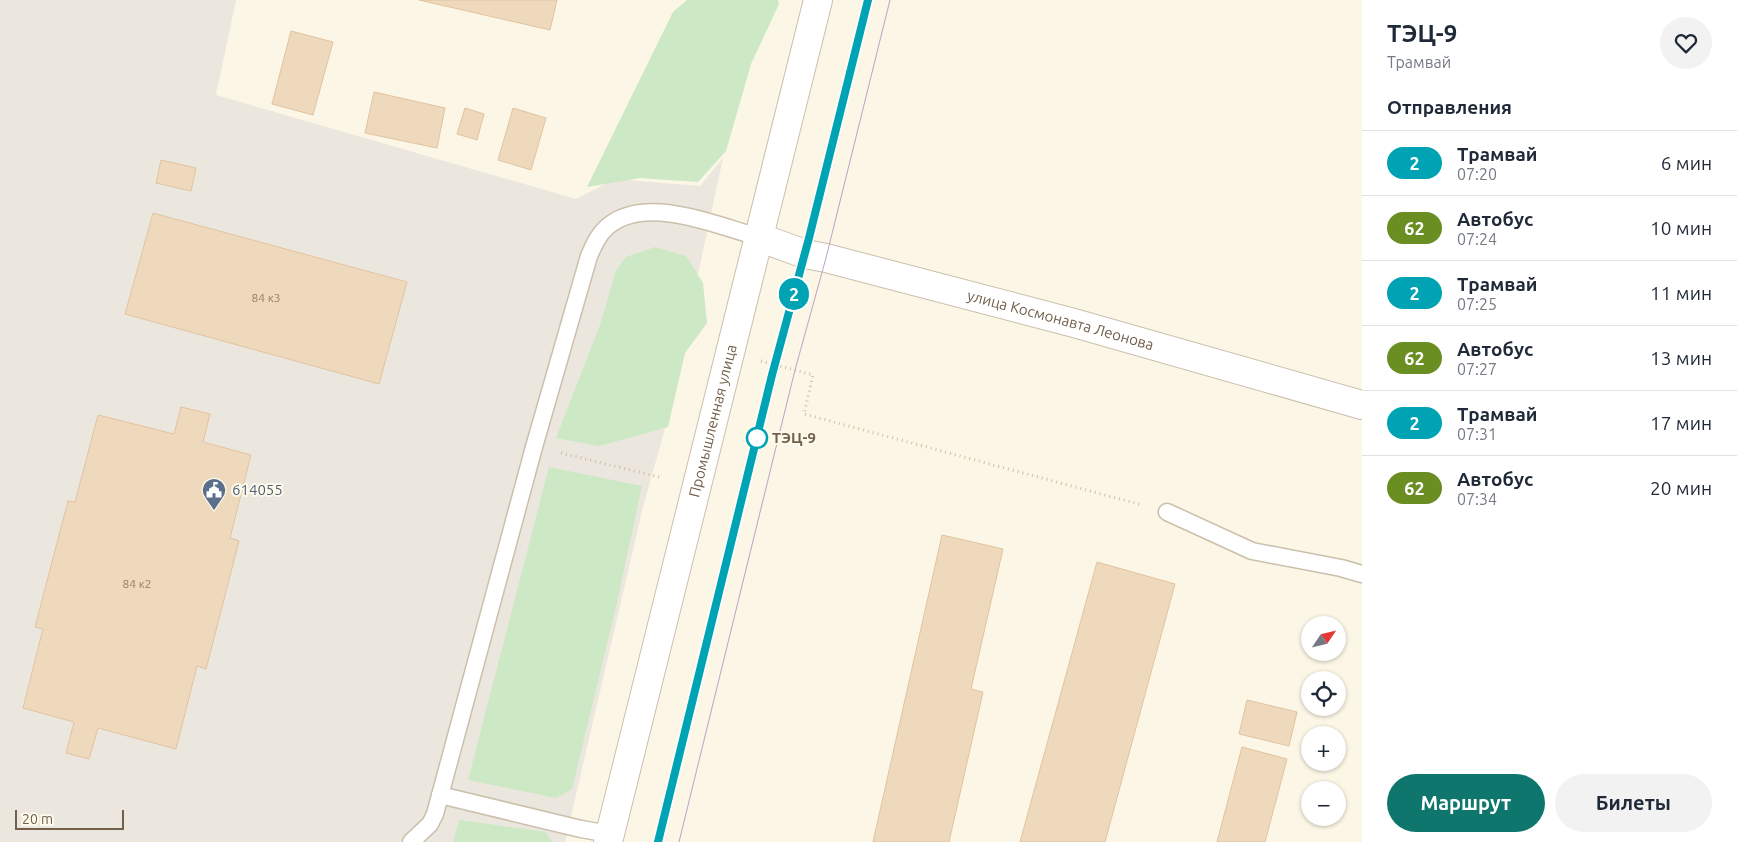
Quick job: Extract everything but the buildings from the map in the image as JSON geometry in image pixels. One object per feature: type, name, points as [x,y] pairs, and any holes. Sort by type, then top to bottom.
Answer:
[{"type":"street","name":"Промышленная улица","points":[[609,838],[818,0]]},
{"type":"street","name":"улица Космонавта Леонова","points":[[758,237],[804,254],[826,258],[1065,320],[1362,405]]},
{"type":"lane","points":[[411,842],[430,824],[435,814],[534,447],[589,256],[596,239],[619,218],[636,213],[654,212],[683,216],[758,237]]},
{"type":"lane","points":[[1167,512],[1252,551],[1341,568],[1362,574]]},
{"type":"lane","points":[[440,794],[581,829],[609,838]]},
{"type":"path","points":[[758,360],[813,375],[804,414],[1167,512]]},
{"type":"path","points":[[534,447],[659,477]]},
{"type":"shaded area","points":[[0,0],[236,0],[216,95],[576,199],[615,179],[700,186],[723,158],[664,432],[643,507],[565,842],[0,842]]},
{"type":"green space","points":[[687,0],[778,0],[779,4],[751,64],[726,151],[698,182],[640,178],[587,187],[673,12]]},
{"type":"green space","points":[[655,247],[686,256],[703,283],[707,323],[685,353],[668,427],[599,446],[556,438],[600,325],[616,270],[626,257]]},
{"type":"green space","points":[[549,467],[642,486],[616,607],[572,789],[556,798],[468,780]]},
{"type":"green space","points":[[459,820],[546,832],[552,842],[453,842]]},
{"type":"tram line","points":[[658,842],[772,375],[805,254],[868,0]]},
{"type":"tram line","name":"2","points":[[658,842],[772,375],[809,238],[868,0]]},
{"type":"tram line","points":[[679,842],[795,370],[826,258],[890,0]]},
{"type":"place","name":"ТЭЦ-9","points":[[757,438]]},
{"type":"place","name":"614055","points":[[214,511]]}]
